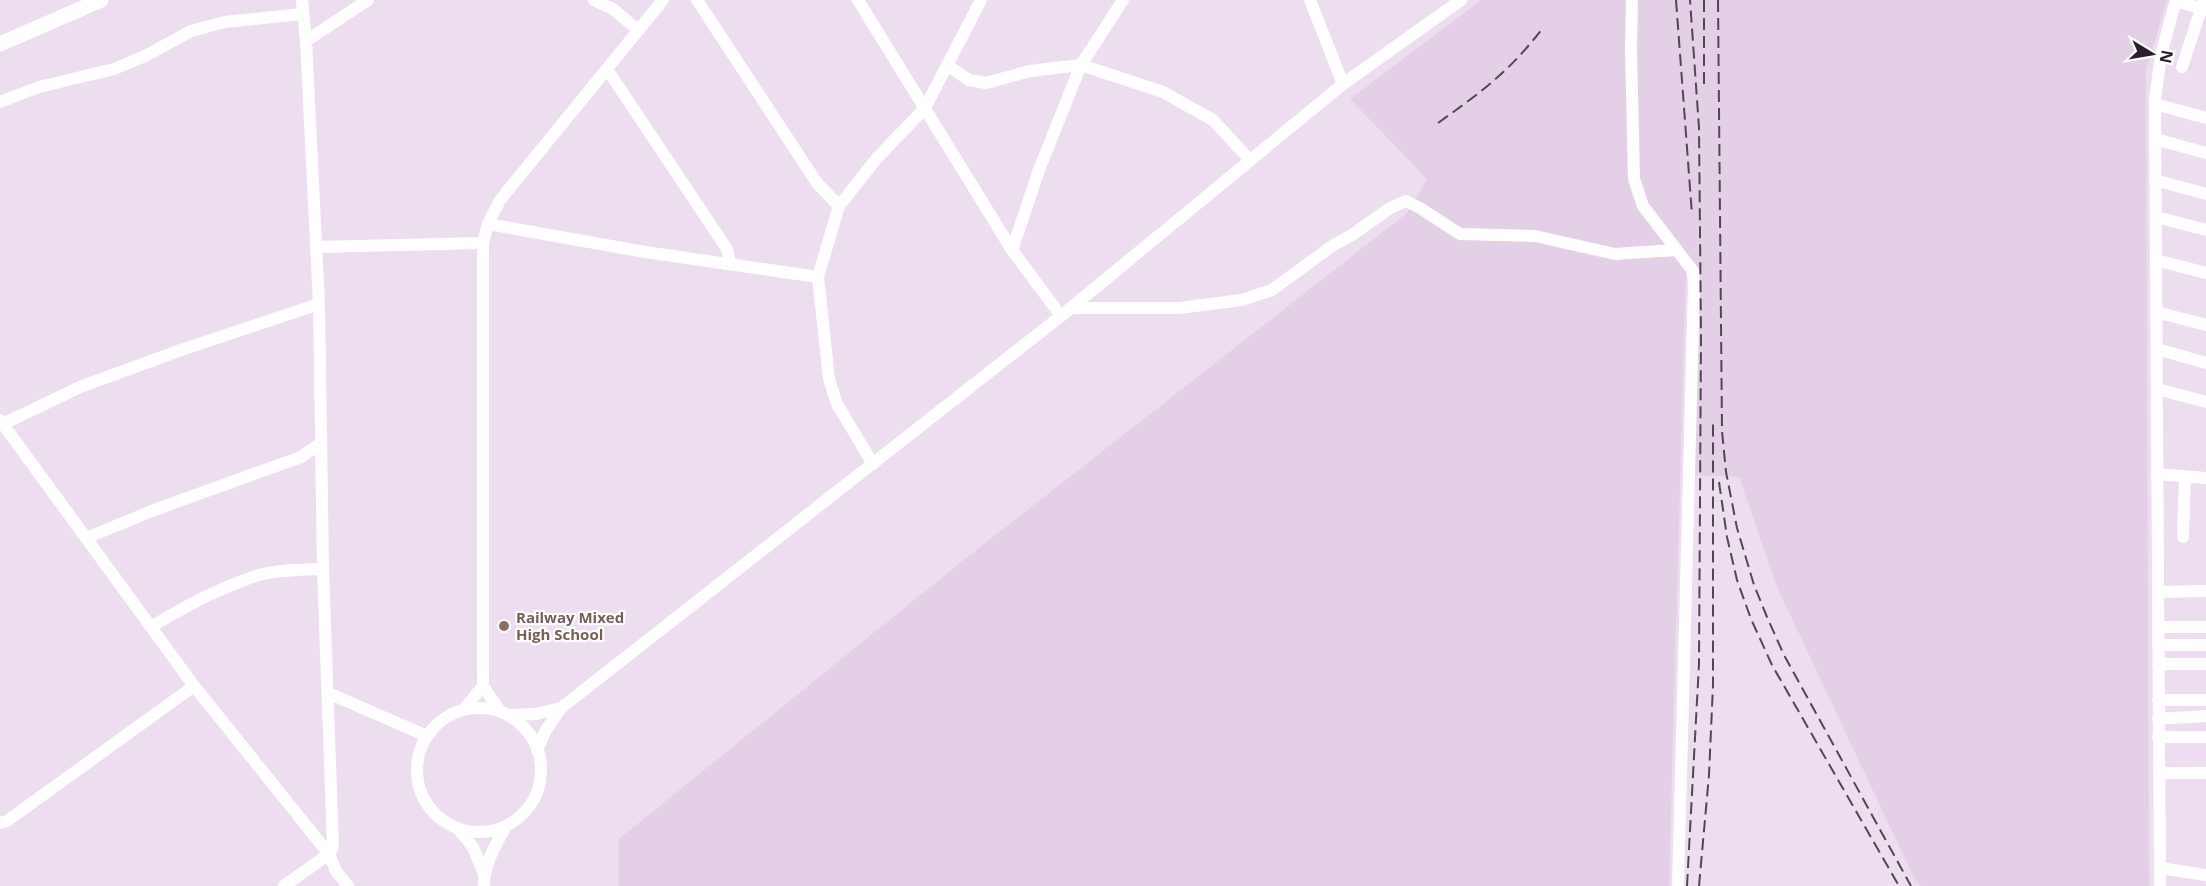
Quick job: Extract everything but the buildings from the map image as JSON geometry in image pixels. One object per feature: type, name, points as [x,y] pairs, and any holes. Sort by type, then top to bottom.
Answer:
[{"type":"main road","points":[[0,44],[91,2]]},
{"type":"street","points":[[284,886],[329,854],[333,846],[323,568],[316,247],[302,0]]},
{"type":"street","points":[[306,41],[368,0]]},
{"type":"street","points":[[594,0],[612,9],[638,30]]},
{"type":"street","points":[[484,880],[490,855],[505,828],[525,811],[535,795],[540,777],[537,750],[529,734],[504,713],[483,686],[483,243],[488,224],[500,200],[663,0]]},
{"type":"street","points":[[697,0],[818,183],[839,206]]},
{"type":"street","points":[[858,0],[1012,250],[1066,312]]},
{"type":"street","points":[[873,464],[837,404],[829,379],[818,277],[839,206],[877,158],[925,108],[981,0]]},
{"type":"street","points":[[1012,250],[1039,170],[1081,65],[1122,0]]},
{"type":"street","points":[[1310,0],[1343,84]]},
{"type":"street","points":[[537,750],[546,730],[561,708],[1066,312],[1249,159],[1343,84],[1461,0]]},
{"type":"street","points":[[1632,0],[1634,179],[1643,206],[1676,250],[1688,262],[1693,271],[1694,285],[1678,886]]},
{"type":"street","points":[[2160,886],[2155,104],[2161,55],[2176,0],[2204,6],[2182,67]]},
{"type":"street","points":[[0,102],[39,87],[114,69],[145,56],[191,31],[225,22],[302,14]]},
{"type":"street","points":[[947,65],[969,80],[986,83],[1030,71],[1081,65],[1163,92],[1213,120],[1249,159]]},
{"type":"street","points":[[607,69],[727,249],[730,262]]},
{"type":"street","points":[[2155,104],[2206,118]]},
{"type":"street","points":[[2155,139],[2206,153]]},
{"type":"street","points":[[2156,180],[2206,194]]},
{"type":"street","points":[[1066,312],[1179,308],[1242,300],[1272,290],[1332,246],[1390,208],[1406,201],[1460,234],[1535,236],[1615,254],[1676,250]]},
{"type":"street","points":[[2156,217],[2206,230]]},
{"type":"street","points":[[488,224],[645,252],[730,262],[818,277]]},
{"type":"street","points":[[316,247],[483,243]]},
{"type":"street","points":[[2156,260],[2206,273]]},
{"type":"street","points":[[318,304],[80,387],[1,422],[194,686],[329,854],[336,871],[348,886]]},
{"type":"street","points":[[2156,312],[2206,325]]},
{"type":"street","points":[[2157,349],[2206,363]]},
{"type":"street","points":[[2157,389],[2206,402]]},
{"type":"street","points":[[86,538],[157,509],[302,457],[321,443]]},
{"type":"street","points":[[2157,474],[2206,478]]},
{"type":"street","points":[[2183,537],[2185,477]]},
{"type":"street","points":[[151,627],[187,605],[260,575],[287,570],[323,568]]},
{"type":"street","points":[[2158,592],[2206,591]]},
{"type":"street","points":[[2158,627],[2206,627]]},
{"type":"street","points":[[2158,645],[2206,645]]},
{"type":"street","points":[[2158,664],[2206,664]]},
{"type":"street","points":[[0,824],[194,686]]},
{"type":"street","points":[[464,710],[483,686]]},
{"type":"street","points":[[328,693],[427,736]]},
{"type":"street","points":[[2158,700],[2206,700]]},
{"type":"street","points":[[484,880],[473,847],[457,828],[434,813],[420,789],[417,762],[427,736],[439,722],[464,710],[482,708],[504,713],[536,714],[561,708]]},
{"type":"street","points":[[2158,719],[2206,716]]},
{"type":"street","points":[[2158,737],[2206,737]]},
{"type":"street","points":[[2159,773],[2206,773]]},
{"type":"street","points":[[457,828],[475,832],[505,828]]},
{"type":"street","points":[[2160,868],[2206,875]]},
{"type":"shaded area","points":[[1481,0],[2167,0],[2146,71],[2149,886],[1921,886],[1915,880],[1777,587],[1739,477],[1693,475],[1695,275],[1686,271],[1669,886],[619,886],[619,839],[966,558],[1407,213],[1427,179],[1350,99]]},
{"type":"railway","points":[[1676,0],[1692,215]]},
{"type":"railway","points":[[1687,886],[1699,664],[1701,335],[1699,128],[1690,0]]},
{"type":"railway","points":[[1704,0],[1704,87]]},
{"type":"railway","points":[[1718,0],[1722,431],[1726,472],[1737,528],[1754,585],[1784,655],[1911,886]]},
{"type":"railway","points":[[1438,123],[1494,80],[1542,29]]},
{"type":"railway","points":[[1699,886],[1709,775],[1713,685],[1713,423]]},
{"type":"railway","points":[[1719,482],[1727,537],[1737,580],[1751,619],[1772,665],[1899,886]]},
{"type":"place","name":"Railway Mixed High School","points":[[504,626]]}]
